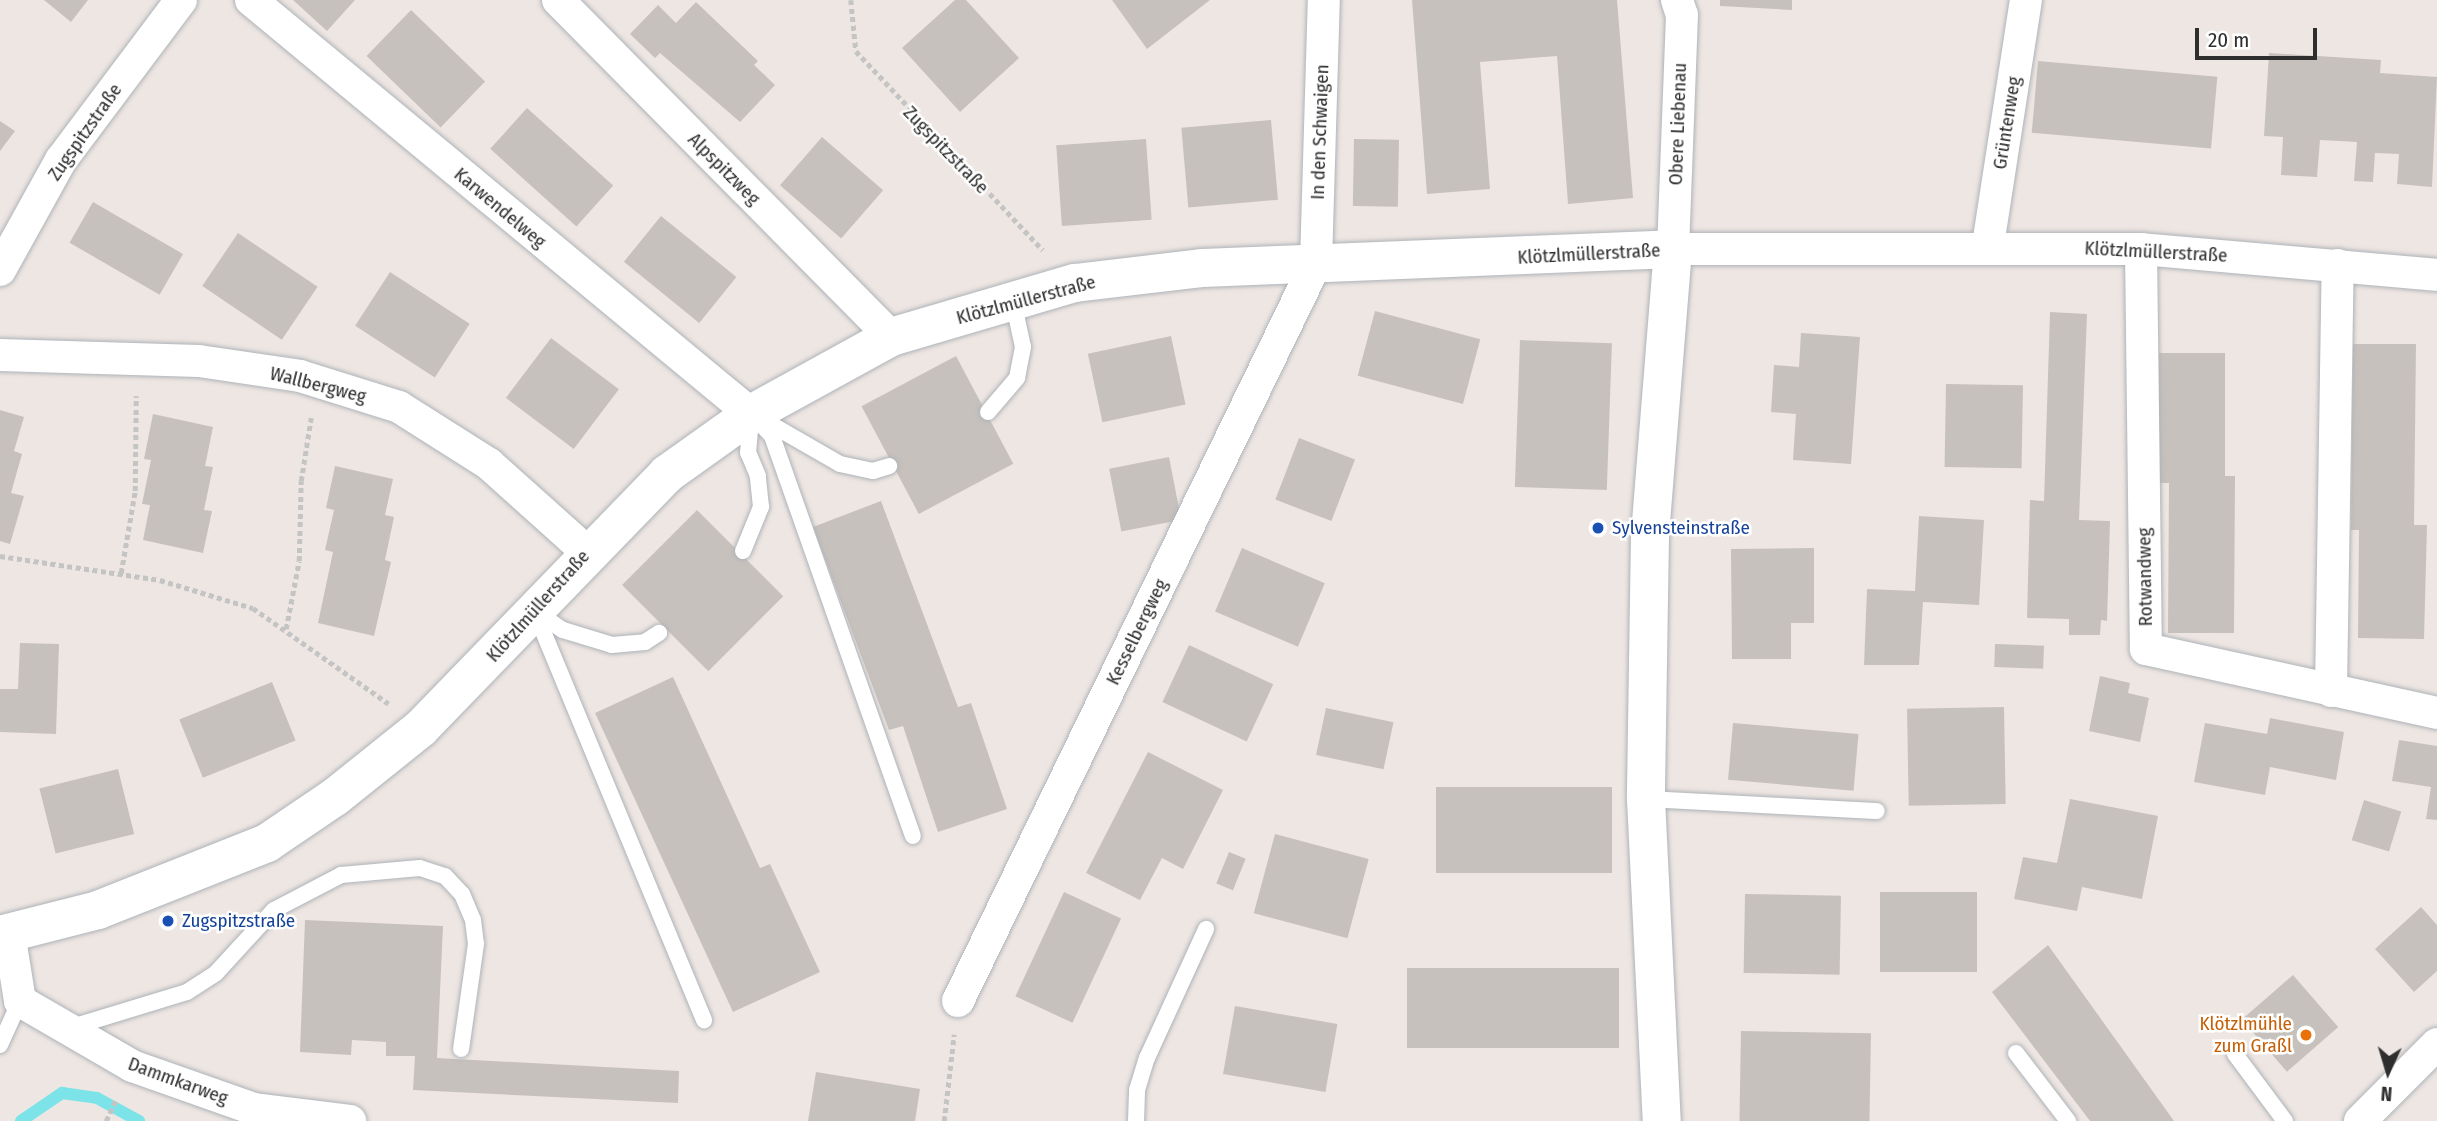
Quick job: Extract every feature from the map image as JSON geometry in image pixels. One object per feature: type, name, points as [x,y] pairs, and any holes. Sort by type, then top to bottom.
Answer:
[{"type":"street","name":"Zugspitzstraße","points":[[0,270],[61,160],[181,0]]},
{"type":"street","name":"Karwendelweg","points":[[251,0],[751,414]]},
{"type":"street","name":"Alpspitzweg","points":[[558,0],[891,337]]},
{"type":"street","name":"In den Schwaigen","points":[[1316,263],[1324,0]]},
{"type":"street","name":"Obere Liebenau","points":[[1673,249],[1682,15],[1678,0]]},
{"type":"street","name":"Grüntenweg","points":[[1988,245],[2026,0]]},
{"type":"street","name":"Klötzlmüllerstraße","points":[[4,934],[98,910],[267,843],[335,797],[421,728],[534,610],[586,551],[667,474],[751,414],[891,337],[1075,283],[1203,268],[1316,263],[1673,249],[1988,245],[2141,249],[2437,275]]},
{"type":"street","points":[[1662,1121],[1646,799],[1650,535],[1673,249]]},
{"type":"street","name":"Rotwandweg","points":[[2141,249],[2146,649],[2437,713]]},
{"type":"street","name":"Kesselbergweg","points":[[958,1001],[1316,263]]},
{"type":"street","points":[[2331,691],[2337,265]]},
{"type":"street","name":"Wallbergweg","points":[[0,355],[199,361],[317,381],[398,407],[489,464],[586,551]]},
{"type":"street","points":[[4,934],[20,1001]]},
{"type":"street","name":"Dammkarweg","points":[[20,1001],[132,1066],[254,1109],[350,1121]]},
{"type":"street","points":[[2360,1121],[2437,1044]]},
{"type":"lane","points":[[988,412],[1017,378],[1023,347],[1013,301]]},
{"type":"lane","points":[[751,414],[841,464],[873,471],[889,466]]},
{"type":"lane","points":[[743,551],[761,507],[758,477],[748,453],[751,414]]},
{"type":"lane","points":[[751,414],[772,436],[914,836]]},
{"type":"lane","points":[[534,610],[563,630],[612,645],[645,642],[659,633]]},
{"type":"lane","points":[[534,610],[704,1020]]},
{"type":"lane","points":[[1646,799],[1877,811]]},
{"type":"lane","points":[[66,1028],[187,992],[216,973],[274,910],[341,875],[420,868],[445,876],[462,894],[473,920],[476,944],[461,1049]]},
{"type":"lane","points":[[1136,1121],[1137,1090],[1147,1058],[1206,929]]},
{"type":"lane","points":[[0,1045],[20,1001]]},
{"type":"lane","points":[[2016,1053],[2068,1121]]},
{"type":"lane","points":[[2235,1054],[2285,1121]]},
{"type":"path","name":"Zugspitzstraße","points":[[851,0],[856,51],[1075,283]]},
{"type":"path","points":[[121,573],[135,491],[139,359]]},
{"type":"path","points":[[286,629],[299,561],[301,481],[317,381]]},
{"type":"path","points":[[0,556],[121,573],[253,608],[421,728]]},
{"type":"path","points":[[944,1121],[958,1001]]},
{"type":"building","points":[[44,0],[88,0],[71,22]]},
{"type":"building","points":[[293,0],[355,0],[327,31]]},
{"type":"building","points":[[955,0],[966,0],[1019,58],[960,112],[902,48]]},
{"type":"building","points":[[1112,0],[1210,0],[1147,49]]},
{"type":"building","points":[[1412,0],[1617,0],[1633,198],[1568,204],[1557,56],[1480,62],[1490,189],[1427,194]]},
{"type":"building","points":[[1720,0],[1792,0],[1792,10],[1720,6]]},
{"type":"building","points":[[696,2],[758,61],[754,65],[775,85],[740,122],[660,53],[655,58],[630,34],[658,5],[676,23]]},
{"type":"building","points":[[411,10],[485,82],[441,128],[367,56]]},
{"type":"building","points":[[2269,53],[2381,60],[2380,73],[2437,77],[2432,187],[2397,184],[2399,154],[2375,153],[2373,182],[2354,181],[2357,142],[2320,140],[2317,177],[2281,175],[2283,137],[2264,136]]},
{"type":"building","points":[[2038,61],[2217,77],[2211,148],[2032,133]]},
{"type":"building","points":[[527,108],[613,186],[576,226],[490,149]]},
{"type":"building","points":[[1271,120],[1278,200],[1188,208],[1181,128]]},
{"type":"building","points":[[0,121],[15,131],[0,151]]},
{"type":"building","points":[[822,137],[883,190],[841,238],[780,185]]},
{"type":"building","points":[[1146,139],[1152,220],[1062,226],[1056,145]]},
{"type":"building","points":[[1354,139],[1399,140],[1398,207],[1353,206]]},
{"type":"building","points":[[93,202],[183,254],[160,295],[70,243]]},
{"type":"building","points":[[661,216],[736,277],[699,323],[624,262]]},
{"type":"building","points":[[238,233],[318,287],[282,340],[202,286]]},
{"type":"building","points":[[390,272],[470,324],[435,377],[355,326]]},
{"type":"building","points":[[1375,311],[1480,339],[1463,404],[1358,376]]},
{"type":"building","points":[[2050,312],[2087,314],[2079,520],[2110,521],[2107,621],[2101,620],[2100,635],[2069,635],[2069,619],[2027,618],[2030,500],[2044,501]]},
{"type":"building","points":[[1801,333],[1860,337],[1851,464],[1793,460],[1796,414],[1771,412],[1774,365],[1799,367]]},
{"type":"building","points":[[1171,336],[1186,404],[1102,422],[1088,354]]},
{"type":"building","points":[[551,338],[619,389],[574,449],[506,398]]},
{"type":"building","points":[[1520,340],[1612,343],[1607,490],[1515,487]]},
{"type":"building","points":[[2353,344],[2416,344],[2414,525],[2427,525],[2424,639],[2358,638],[2359,530],[2351,530]]},
{"type":"building","points":[[2159,353],[2225,353],[2225,476],[2235,476],[2234,633],[2168,633],[2169,483],[2158,483]]},
{"type":"building","points":[[956,356],[1013,464],[919,514],[862,406]]},
{"type":"building","points":[[1946,384],[2023,385],[2022,468],[1945,467]]},
{"type":"building","points":[[0,410],[24,417],[14,451],[22,454],[11,493],[24,496],[10,544],[0,541]]},
{"type":"building","points":[[153,414],[213,427],[205,466],[213,467],[204,510],[212,511],[203,553],[143,540],[150,505],[142,504],[151,460],[144,459]]},
{"type":"building","points":[[1299,438],[1355,460],[1331,521],[1275,500]]},
{"type":"building","points":[[1169,457],[1181,520],[1121,531],[1109,469]]},
{"type":"building","points":[[335,466],[393,479],[385,515],[394,517],[385,560],[391,562],[374,636],[318,623],[333,552],[325,550],[334,510],[326,508]]},
{"type":"building","points":[[881,501],[958,707],[971,703],[1007,809],[938,832],[903,726],[889,730],[813,527]]},
{"type":"building","points":[[697,510],[783,596],[708,671],[622,585]]},
{"type":"building","points":[[1919,516],[1984,520],[1979,605],[1923,602],[1919,665],[1864,665],[1867,589],[1915,591]]},
{"type":"building","points":[[1242,548],[1325,583],[1298,647],[1215,612]]},
{"type":"building","points":[[1814,548],[1814,623],[1791,623],[1791,659],[1732,659],[1731,549]]},
{"type":"building","points":[[20,643],[59,644],[56,734],[0,732],[0,689],[18,689]]},
{"type":"building","points":[[1995,644],[2044,646],[2043,669],[1994,667]]},
{"type":"building","points":[[1189,645],[1273,684],[1247,741],[1162,702]]},
{"type":"building","points":[[2100,676],[2130,683],[2128,693],[2149,698],[2140,742],[2089,731]]},
{"type":"building","points":[[673,677],[760,868],[770,864],[820,972],[733,1012],[595,713]]},
{"type":"building","points":[[272,682],[296,740],[203,778],[179,719]]},
{"type":"building","points":[[2004,707],[2006,804],[1909,806],[1907,709]]},
{"type":"building","points":[[1326,708],[1393,722],[1384,769],[1316,755]]},
{"type":"building","points":[[2270,718],[2344,732],[2336,780],[2270,767],[2265,795],[2194,782],[2205,723],[2267,734]]},
{"type":"building","points":[[1733,723],[1859,734],[1854,791],[1728,780]]},
{"type":"building","points":[[2399,740],[2437,746],[2437,820],[2426,819],[2431,787],[2392,781]]},
{"type":"building","points":[[1148,752],[1223,790],[1183,869],[1162,858],[1140,900],[1086,873]]},
{"type":"building","points":[[118,769],[134,834],[56,854],[39,789]]},
{"type":"building","points":[[1436,787],[1612,787],[1612,873],[1436,873]]},
{"type":"building","points":[[2070,799],[2158,816],[2142,899],[2082,887],[2077,911],[2014,899],[2023,857],[2057,863]]},
{"type":"building","points":[[2364,800],[2401,811],[2389,852],[2352,840]]},
{"type":"building","points":[[1275,834],[1369,859],[1347,938],[1254,913]]},
{"type":"building","points":[[1229,852],[1246,859],[1233,890],[1216,884]]},
{"type":"building","points":[[1064,892],[1121,919],[1072,1023],[1015,996]]},
{"type":"building","points":[[1880,892],[1977,892],[1977,972],[1880,972]]},
{"type":"building","points":[[1745,894],[1841,896],[1840,975],[1744,973]]},
{"type":"building","points":[[2421,907],[2437,925],[2437,971],[2414,992],[2375,949]]},
{"type":"building","points":[[305,920],[443,926],[437,1058],[679,1071],[678,1103],[413,1090],[415,1056],[386,1056],[386,1042],[352,1040],[351,1055],[300,1052]]},
{"type":"building","points":[[2048,945],[2174,1121],[2090,1121],[1992,992]]},
{"type":"building","points":[[1407,968],[1619,968],[1619,1048],[1407,1048]]},
{"type":"building","points":[[2293,975],[2338,1027],[2287,1072],[2242,1020]]},
{"type":"building","points":[[1235,1006],[1337,1024],[1325,1092],[1223,1074]]},
{"type":"building","points":[[1741,1031],[1871,1033],[1869,1121],[1739,1121]]},
{"type":"building","points":[[816,1072],[920,1089],[915,1121],[808,1121]]},
{"type":"waterway","points":[[21,1121],[62,1093],[97,1098],[139,1121]]},
{"type":"place","name":"Sylvensteinstraße","points":[[1598,528]]},
{"type":"place","name":"Zugspitzstraße","points":[[168,921]]},
{"type":"place","name":"Klötzlmühle zum Graßl","points":[[2306,1035]]}]
